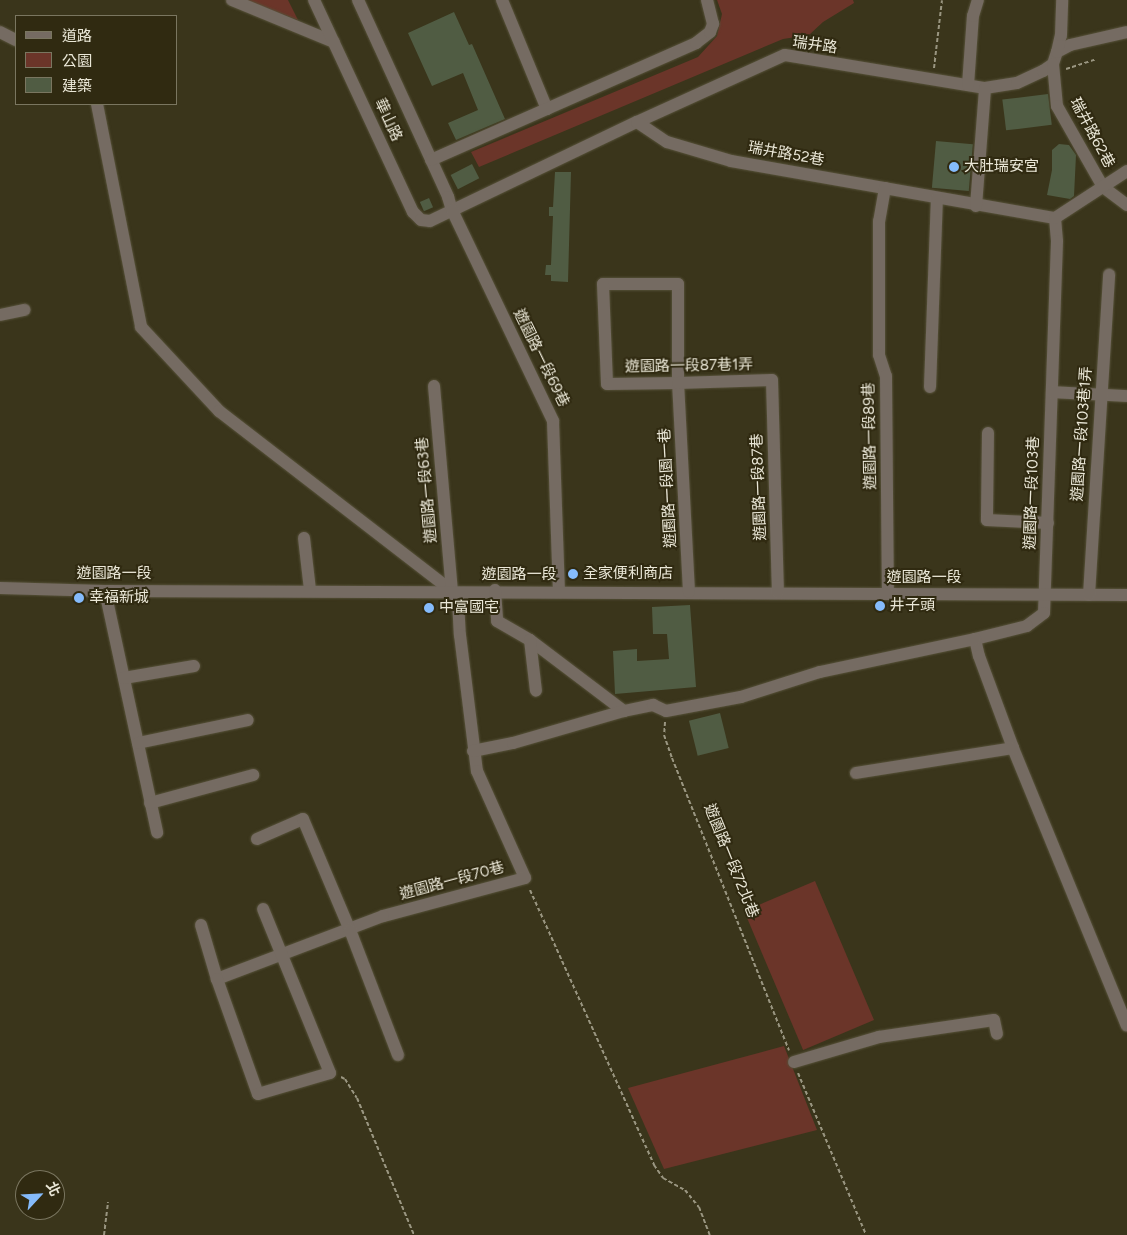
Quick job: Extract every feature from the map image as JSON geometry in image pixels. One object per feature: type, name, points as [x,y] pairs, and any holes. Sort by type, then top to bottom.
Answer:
[{"type":"street","points":[[232,0],[334,42]]},
{"type":"street","name":"華山路","points":[[314,0],[413,212],[421,220],[430,221],[452,210]]},
{"type":"street","name":"遊園路一段69巷","points":[[358,0],[452,210],[552,421],[559,591]]},
{"type":"street","points":[[502,0],[547,109]]},
{"type":"street","points":[[431,160],[696,43],[710,32],[713,24],[707,0]]},
{"type":"street","points":[[968,85],[973,16],[978,0]]},
{"type":"street","name":"瑞井路62巷","points":[[1062,0],[1061,35],[1055,58],[1057,106],[1103,187],[1127,205]]},
{"type":"street","points":[[0,32],[15,40]]},
{"type":"street","name":"瑞井路","points":[[452,210],[636,122],[785,56],[985,88],[1017,83],[1055,58],[1070,45],[1127,32]]},
{"type":"street","points":[[976,206],[985,88]]},
{"type":"street","points":[[97,105],[141,327],[219,411],[452,591]]},
{"type":"street","name":"瑞井路52巷","points":[[636,122],[667,142],[731,161],[976,206],[1055,218]]},
{"type":"street","name":"瑞井路62巷","points":[[1055,218],[1127,171]]},
{"type":"street","name":"遊園路一段89巷","points":[[885,188],[879,222],[879,355],[886,376],[888,594]]},
{"type":"street","points":[[930,387],[936,198]]},
{"type":"street","name":"遊園路一段103巷","points":[[666,711],[741,697],[820,672],[975,639],[1035,621],[1044,613],[1057,241],[1055,218]]},
{"type":"street","name":"遊園路一段103巷1弄","points":[[1088,595],[1109,275]]},
{"type":"street","name":"遊園路一段園一巷","points":[[607,384],[603,284],[678,284],[678,383],[690,592]]},
{"type":"street","points":[[0,315],[24,310]]},
{"type":"street","name":"遊園路一段87巷1弄","points":[[607,384],[772,380]]},
{"type":"street","name":"遊園路一段87巷","points":[[772,380],[778,593]]},
{"type":"street","name":"遊園路一段63巷","points":[[434,386],[452,591]]},
{"type":"street","points":[[1052,392],[1127,396]]},
{"type":"street","points":[[988,433],[987,520],[1048,523]]},
{"type":"street","points":[[304,538],[310,590]]},
{"type":"street","name":"遊園路一段","points":[[0,588],[1127,595]]},
{"type":"street","points":[[105,590],[157,832]]},
{"type":"street","points":[[494,590],[497,621],[530,640],[624,711]]},
{"type":"street","name":"遊園路一段70巷","points":[[217,979],[383,916],[525,878],[477,771],[460,635],[458,600],[452,591]]},
{"type":"street","points":[[975,639],[979,656],[1013,748],[1127,1026]]},
{"type":"street","points":[[530,640],[536,691]]},
{"type":"street","points":[[124,678],[194,666]]},
{"type":"street","points":[[474,751],[513,743],[624,711],[653,705],[666,711]]},
{"type":"street","points":[[138,743],[248,720]]},
{"type":"street","points":[[856,773],[1013,748]]},
{"type":"street","points":[[150,803],[253,775]]},
{"type":"street","points":[[257,839],[303,819],[350,930],[398,1055]]},
{"type":"street","points":[[201,926],[217,979],[258,1094],[330,1073],[263,908]]},
{"type":"street","points":[[794,1062],[879,1037],[994,1020],[997,1034]]},
{"type":"path","points":[[932,80],[942,0]]},
{"type":"path","points":[[1055,58],[1068,70],[1096,59]]},
{"type":"path","name":"遊園路一段72北巷","points":[[666,711],[663,729],[672,758],[794,1062],[866,1235]]},
{"type":"path","points":[[525,878],[654,1165],[663,1178],[685,1190],[699,1207],[710,1235]]},
{"type":"path","points":[[330,1073],[345,1079],[357,1098],[414,1235]]},
{"type":"path","points":[[104,1235],[108,1202]]},
{"type":"green space","points":[[245,0],[288,0],[298,20]]},
{"type":"green space","points":[[717,0],[853,0],[854,3],[823,22],[809,35],[783,39],[479,167],[471,152],[698,57],[717,36],[722,14]]},
{"type":"green space","points":[[815,881],[874,1020],[803,1050],[744,911]]},
{"type":"green space","points":[[784,1046],[817,1130],[664,1169],[628,1088]]},
{"type":"building","points":[[454,12],[469,45],[472,44],[505,119],[456,140],[448,123],[478,110],[463,73],[432,86],[408,33]]},
{"type":"building","points":[[1048,94],[1052,125],[1006,130],[1002,100]]},
{"type":"building","name":"大肚瑞安宮","points":[[936,141],[973,144],[969,191],[932,188]]},
{"type":"building","points":[[1059,144],[1069,145],[1076,155],[1074,196],[1070,199],[1047,195],[1052,170],[1052,150]]},
{"type":"building","points":[[472,164],[479,178],[458,189],[451,175]]},
{"type":"building","points":[[555,172],[571,172],[568,282],[551,281],[551,275],[545,275],[546,265],[551,265],[553,216],[549,216],[549,207],[553,207]]},
{"type":"building","points":[[429,198],[433,207],[424,211],[420,202]]},
{"type":"building","points":[[690,605],[696,687],[615,694],[613,651],[637,649],[637,661],[669,659],[667,634],[653,634],[652,607]]},
{"type":"building","points":[[720,713],[729,748],[698,756],[689,721]]},
{"type":"place","name":"大肚瑞安宮","points":[[954,167]]},
{"type":"place","name":"全家便利商店","points":[[573,574]]},
{"type":"place","name":"幸福新城","points":[[79,598]]},
{"type":"place","name":"井子頭","points":[[880,606]]},
{"type":"place","name":"中富國宅","points":[[429,608]]}]
